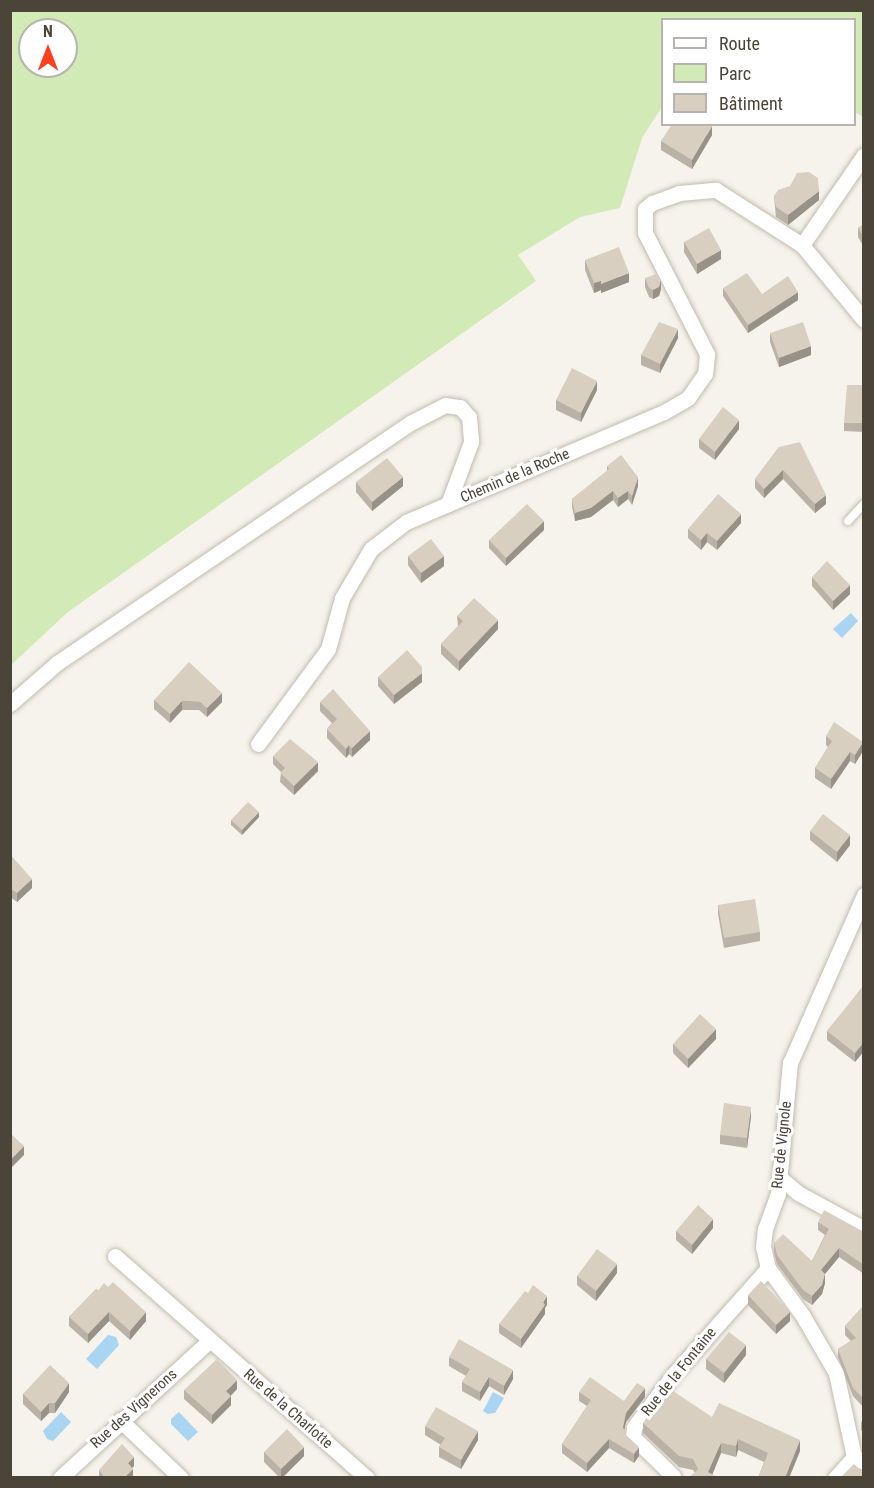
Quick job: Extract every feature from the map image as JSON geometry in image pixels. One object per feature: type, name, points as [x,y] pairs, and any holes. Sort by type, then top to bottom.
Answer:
[{"type":"street","points":[[864,154],[802,245],[864,320]]},
{"type":"street","name":"Chemin de la Roche","points":[[448,504],[664,412],[688,398],[705,374],[707,354],[645,233],[645,209],[652,203],[679,193],[716,190],[802,245]]},
{"type":"street","name":"Chemin de la Roche","points":[[10,704],[57,663],[410,423],[445,405],[460,407],[469,417],[471,442],[448,504]]},
{"type":"street","points":[[258,744],[328,649],[342,598],[371,549],[406,522],[448,504]]},
{"type":"street","name":"Rue de Vignole","points":[[859,1460],[836,1373],[803,1316],[768,1268],[763,1247],[765,1229],[778,1194],[790,1063],[864,895]]},
{"type":"street","points":[[780,1176],[798,1193],[864,1229]]},
{"type":"street","name":"Rue de la Charlotte","points":[[115,1256],[367,1478]]},
{"type":"street","name":"Rue de la Fontaine","points":[[678,1477],[633,1437],[634,1427],[673,1375],[768,1268]]},
{"type":"street","name":"Rue des Vignerons","points":[[60,1478],[120,1420],[209,1341]]},
{"type":"street","points":[[120,1420],[180,1478]]},
{"type":"street","points":[[835,1478],[859,1460]]},
{"type":"lane","points":[[848,520],[864,504]]},
{"type":"green space","points":[[11,10],[863,11],[863,117],[856,113],[856,18],[661,18],[661,109],[642,138],[620,208],[580,217],[518,255],[536,281],[68,612],[11,665]]},
{"type":"water","points":[[851,613],[858,621],[842,638],[833,629]]},
{"type":"water","points":[[108,1335],[116,1337],[119,1345],[97,1369],[86,1359]]},
{"type":"water","points":[[493,1392],[504,1398],[495,1413],[488,1414],[483,1411]]},
{"type":"water","points":[[61,1412],[71,1422],[53,1441],[47,1439],[43,1431]]},
{"type":"water","points":[[179,1412],[198,1432],[188,1441],[171,1424],[171,1419]]},
{"type":"building","points":[[671,126],[712,126],[692,160],[661,141]]},
{"type":"building","points":[[809,172],[818,178],[819,191],[788,215],[776,207],[774,196],[778,190],[790,186],[797,173]]},
{"type":"building","points":[[864,224],[864,237],[858,228]]},
{"type":"building","points":[[709,228],[721,250],[697,264],[684,242]]},
{"type":"building","points":[[619,247],[629,273],[601,284],[601,281],[594,283],[585,260]]},
{"type":"building","points":[[747,273],[762,294],[788,276],[798,292],[748,325],[723,288]]},
{"type":"building","points":[[657,274],[661,280],[659,287],[653,290],[649,288],[645,278]]},
{"type":"building","points":[[659,322],[678,329],[660,364],[641,355]]},
{"type":"building","points":[[803,322],[811,346],[779,358],[770,333]]},
{"type":"building","points":[[572,368],[597,381],[581,413],[556,400]]},
{"type":"building","points":[[847,385],[864,385],[864,423],[844,423]]},
{"type":"building","points":[[723,407],[739,420],[715,452],[699,439]]},
{"type":"building","points":[[800,442],[826,495],[815,504],[783,470],[764,489],[755,479],[779,447]]},
{"type":"building","points":[[621,455],[638,477],[632,496],[628,491],[618,498],[613,491],[591,508],[575,513],[572,499],[609,469],[607,466]]},
{"type":"building","points":[[387,458],[403,477],[372,502],[356,482]]},
{"type":"building","points":[[718,494],[741,514],[717,541],[707,533],[701,540],[688,529]]},
{"type":"building","points":[[527,504],[544,521],[506,558],[489,540]]},
{"type":"building","points":[[431,539],[444,556],[421,573],[408,556]]},
{"type":"building","points":[[827,561],[850,585],[833,601],[812,577]]},
{"type":"building","points":[[474,598],[498,620],[459,661],[441,644],[463,621],[457,616]]},
{"type":"building","points":[[407,650],[422,667],[422,673],[394,695],[378,677]]},
{"type":"building","points":[[189,662],[222,693],[207,708],[199,701],[182,701],[170,714],[154,700]]},
{"type":"building","points":[[333,689],[370,731],[352,748],[349,745],[346,749],[327,729],[337,719],[320,702]]},
{"type":"building","points":[[834,722],[863,742],[855,755],[850,752],[831,779],[815,768],[832,741],[826,736]]},
{"type":"building","points":[[290,739],[318,762],[294,786],[280,773],[285,768],[273,756]]},
{"type":"building","points":[[248,802],[259,812],[242,830],[231,820]]},
{"type":"building","points":[[823,814],[850,835],[837,852],[810,831]]},
{"type":"building","points":[[10,854],[32,879],[17,893],[10,888]]},
{"type":"building","points":[[755,899],[760,932],[724,938],[718,905]]},
{"type":"building","points":[[863,986],[864,1042],[855,1053],[827,1031]]},
{"type":"building","points":[[700,1014],[716,1029],[688,1059],[673,1044]]},
{"type":"building","points":[[724,1103],[751,1107],[747,1138],[720,1135]]},
{"type":"building","points":[[10,1133],[24,1146],[10,1160]]},
{"type":"building","points":[[698,1205],[713,1219],[692,1245],[676,1231]]},
{"type":"building","points":[[824,1210],[864,1232],[864,1265],[839,1248],[821,1270],[825,1274],[822,1285],[812,1296],[803,1290],[777,1255],[774,1243],[783,1234],[812,1261],[829,1229],[818,1222]]},
{"type":"building","points":[[597,1249],[617,1264],[596,1291],[577,1276]]},
{"type":"building","points":[[761,1281],[790,1312],[776,1325],[748,1295]]},
{"type":"building","points":[[113,1282],[146,1312],[130,1331],[109,1312],[88,1334],[69,1317],[96,1289],[98,1291],[104,1283],[108,1287]]},
{"type":"building","points":[[533,1285],[547,1296],[543,1302],[545,1305],[521,1339],[499,1324],[525,1291],[528,1293]]},
{"type":"building","points":[[864,1305],[864,1399],[853,1388],[838,1349],[856,1338],[845,1326]]},
{"type":"building","points":[[729,1332],[746,1345],[724,1373],[706,1359]]},
{"type":"building","points":[[459,1339],[513,1370],[504,1386],[489,1377],[480,1392],[462,1382],[470,1369],[449,1357]]},
{"type":"building","points":[[217,1359],[237,1380],[226,1391],[231,1396],[212,1415],[184,1390]]},
{"type":"building","points":[[50,1365],[69,1383],[55,1403],[49,1403],[41,1412],[23,1394]]},
{"type":"building","points":[[590,1377],[624,1401],[637,1383],[645,1388],[626,1413],[623,1427],[626,1435],[639,1447],[634,1454],[609,1439],[587,1463],[562,1444],[591,1400],[579,1392]]},
{"type":"building","points":[[670,1389],[712,1417],[719,1403],[800,1440],[785,1478],[758,1478],[768,1453],[738,1439],[736,1446],[721,1443],[708,1472],[719,1478],[677,1478],[678,1476],[691,1476],[698,1469],[693,1459],[679,1456],[643,1423],[662,1395]]},
{"type":"building","points":[[436,1407],[478,1431],[461,1460],[439,1447],[445,1438],[425,1426]]},
{"type":"building","points":[[287,1429],[304,1447],[281,1469],[264,1452]]},
{"type":"building","points":[[122,1444],[134,1457],[128,1463],[133,1469],[124,1478],[105,1478],[99,1470]]},
{"type":"building","points":[[854,1464],[864,1474],[864,1478],[840,1478]]}]
